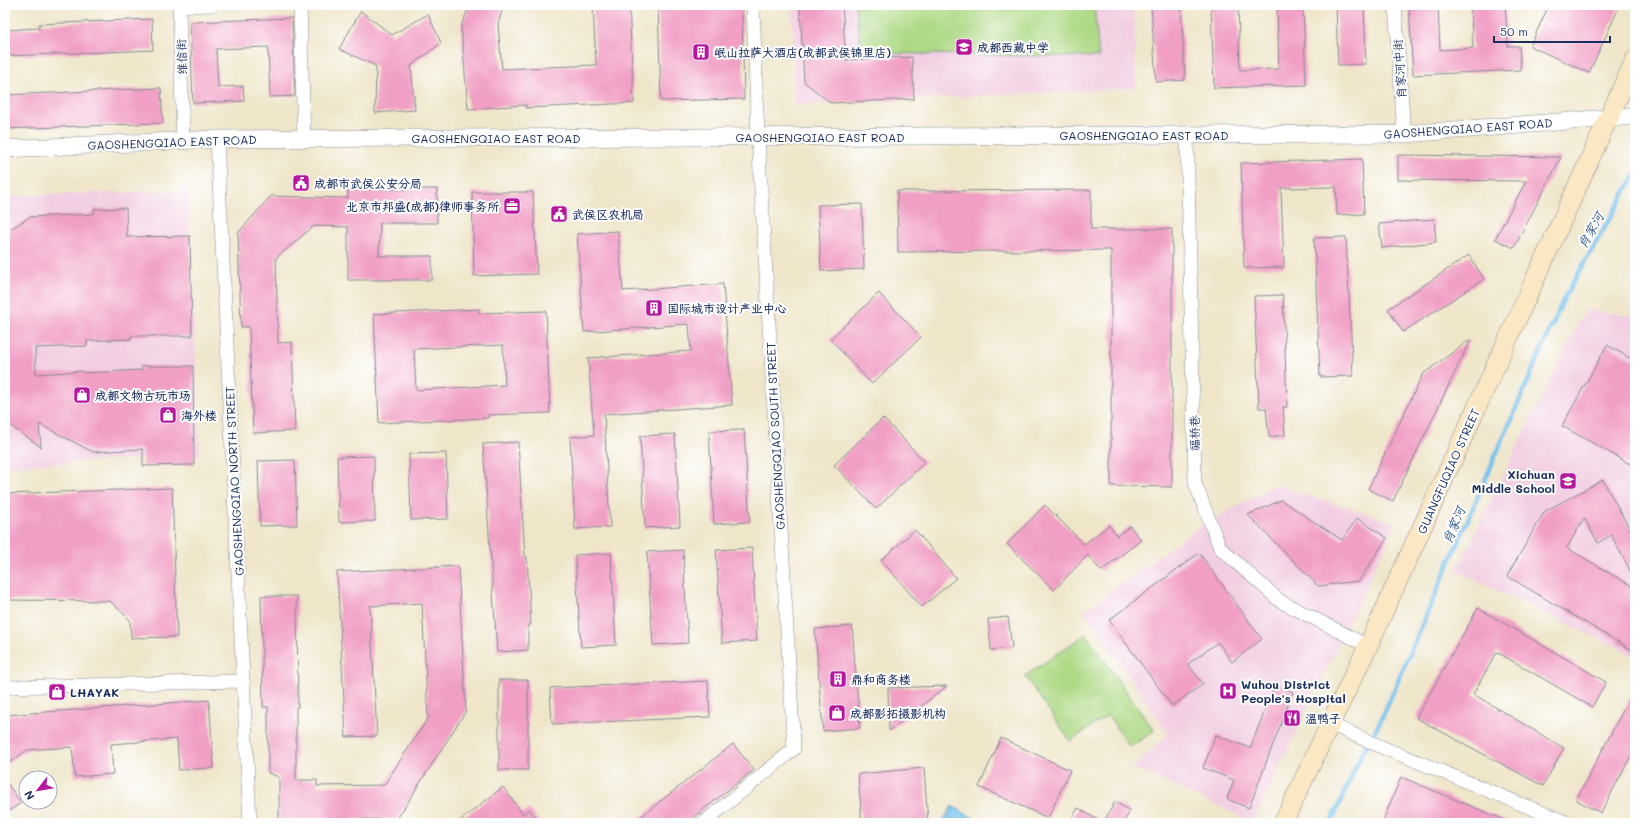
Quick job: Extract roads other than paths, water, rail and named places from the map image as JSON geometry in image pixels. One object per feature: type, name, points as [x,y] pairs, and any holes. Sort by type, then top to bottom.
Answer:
[{"type":"main road","name":"GUANGFUQIAO STREET","points":[[1283,823],[1368,646],[1635,60]]},
{"type":"street","name":"维信街","points":[[183,141],[179,6],[212,5]]},
{"type":"street","points":[[300,5],[304,139]]},
{"type":"street","name":"GAOSHENGQIAO SOUTH STREET","points":[[703,823],[794,749],[758,137],[753,5]]},
{"type":"street","name":"肖家河中街","points":[[1395,5],[1404,134]]},
{"type":"street","name":"GAOSHENGQIAO EAST ROAD","points":[[5,149],[217,139],[1404,134],[1635,116]]},
{"type":"street","name":"福桥巷","points":[[1187,134],[1195,483],[1220,548],[1280,601],[1368,646]]},
{"type":"street","name":"GAOSHENGQIAO NORTH STREET","points":[[217,139],[250,823]]},
{"type":"street","points":[[5,689],[9,687],[243,681]]},
{"type":"street","points":[[1330,724],[1384,748],[1568,823]]},
{"type":"water","points":[[952,806],[982,823],[942,823]]},
{"type":"waterway","name":"肖家河","points":[[1331,823],[1361,755],[1381,720],[1564,298],[1635,175]]},
{"type":"place","name":"成都西藏中学","points":[[964,47]]},
{"type":"place","name":"岷山拉萨大酒店(成都武侯锦里店)","points":[[701,52]]},
{"type":"place","name":"成都市武侯公安分局","points":[[301,183]]},
{"type":"place","name":"北京市邦盛(成都)律师事务所","points":[[512,206]]},
{"type":"place","name":"武侯区农机局","points":[[559,214]]},
{"type":"place","name":"国际城市设计产业中心","points":[[654,308]]},
{"type":"place","name":"成都文物古玩市场","points":[[82,395]]},
{"type":"place","name":"海外楼","points":[[168,415]]},
{"type":"place","name":"Xichuan Middle School","points":[[1568,481]]},
{"type":"place","name":"鼎和商务楼","points":[[838,679]]},
{"type":"place","name":"Wuhou District People's Hospital","points":[[1228,691]]},
{"type":"place","name":"LHAYAK","points":[[57,692]]},
{"type":"place","name":"成都影拓摄影机构","points":[[837,713]]},
{"type":"place","name":"温鸭子","points":[[1292,718]]}]
